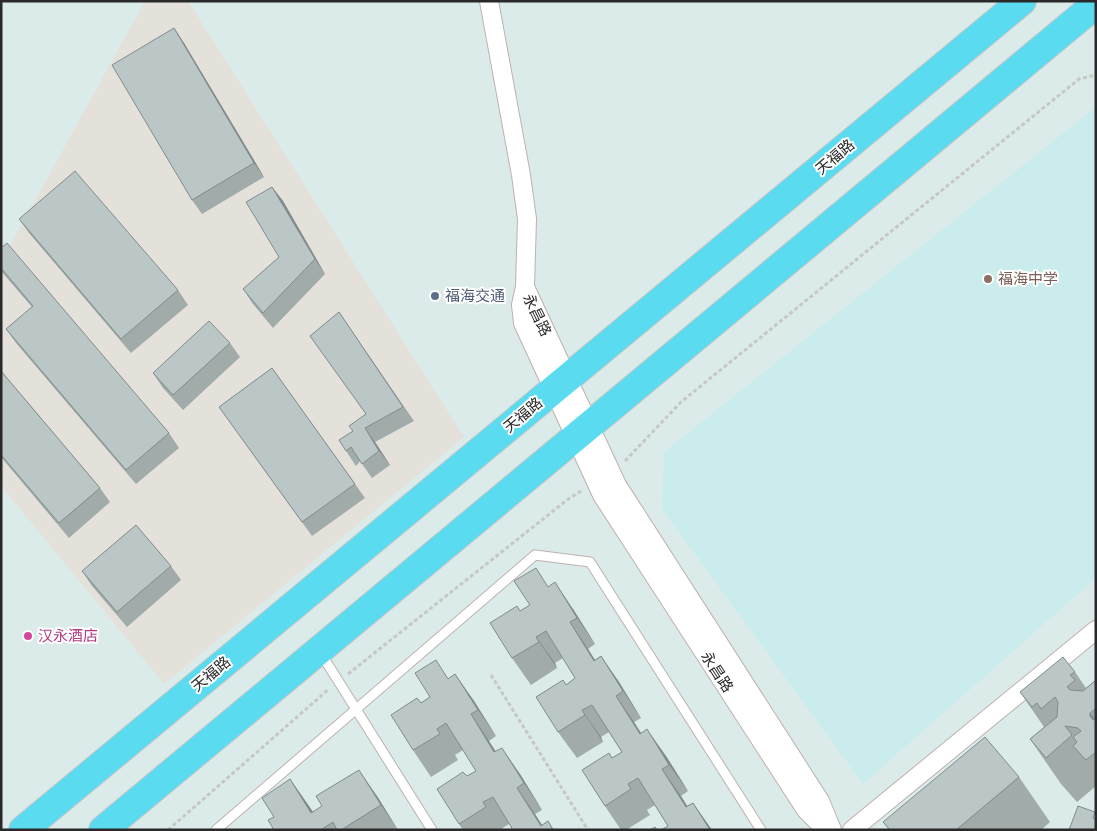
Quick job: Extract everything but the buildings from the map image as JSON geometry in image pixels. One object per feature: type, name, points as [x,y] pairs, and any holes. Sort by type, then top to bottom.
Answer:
[{"type":"main road","name":"天福路","points":[[23,830],[1022,1]]},
{"type":"main road","points":[[103,830],[1096,4]]},
{"type":"main road","points":[[1042,49],[1075,33],[1096,27]]},
{"type":"street","name":"永昌路","points":[[489,1],[521,175],[527,219],[525,288],[560,384],[582,431],[596,482],[602,496],[806,810],[826,830]]},
{"type":"street","name":"永昌路","points":[[582,431],[612,474],[617,485],[820,801],[832,830]]},
{"type":"street","points":[[852,830],[1096,630]]},
{"type":"lane","points":[[216,830],[535,555],[590,562],[760,830]]},
{"type":"lane","points":[[318,650],[432,830]]},
{"type":"path","points":[[612,474],[681,402],[1079,79],[1096,76]]},
{"type":"path","points":[[168,830],[338,681],[567,500],[596,482]]},
{"type":"path","points":[[491,675],[588,830]]},
{"type":"shaded area","points":[[145,1],[188,1],[464,437],[164,684],[1,486],[1,262]]},
{"type":"shaded area","name":"福海中学","points":[[1096,107],[1096,578],[863,784],[662,509],[664,452]]},
{"type":"place","name":"福海中学","points":[[988,279]]},
{"type":"place","name":"福海交通","points":[[435,296]]},
{"type":"place","name":"汉永酒店","points":[[28,636]]}]
